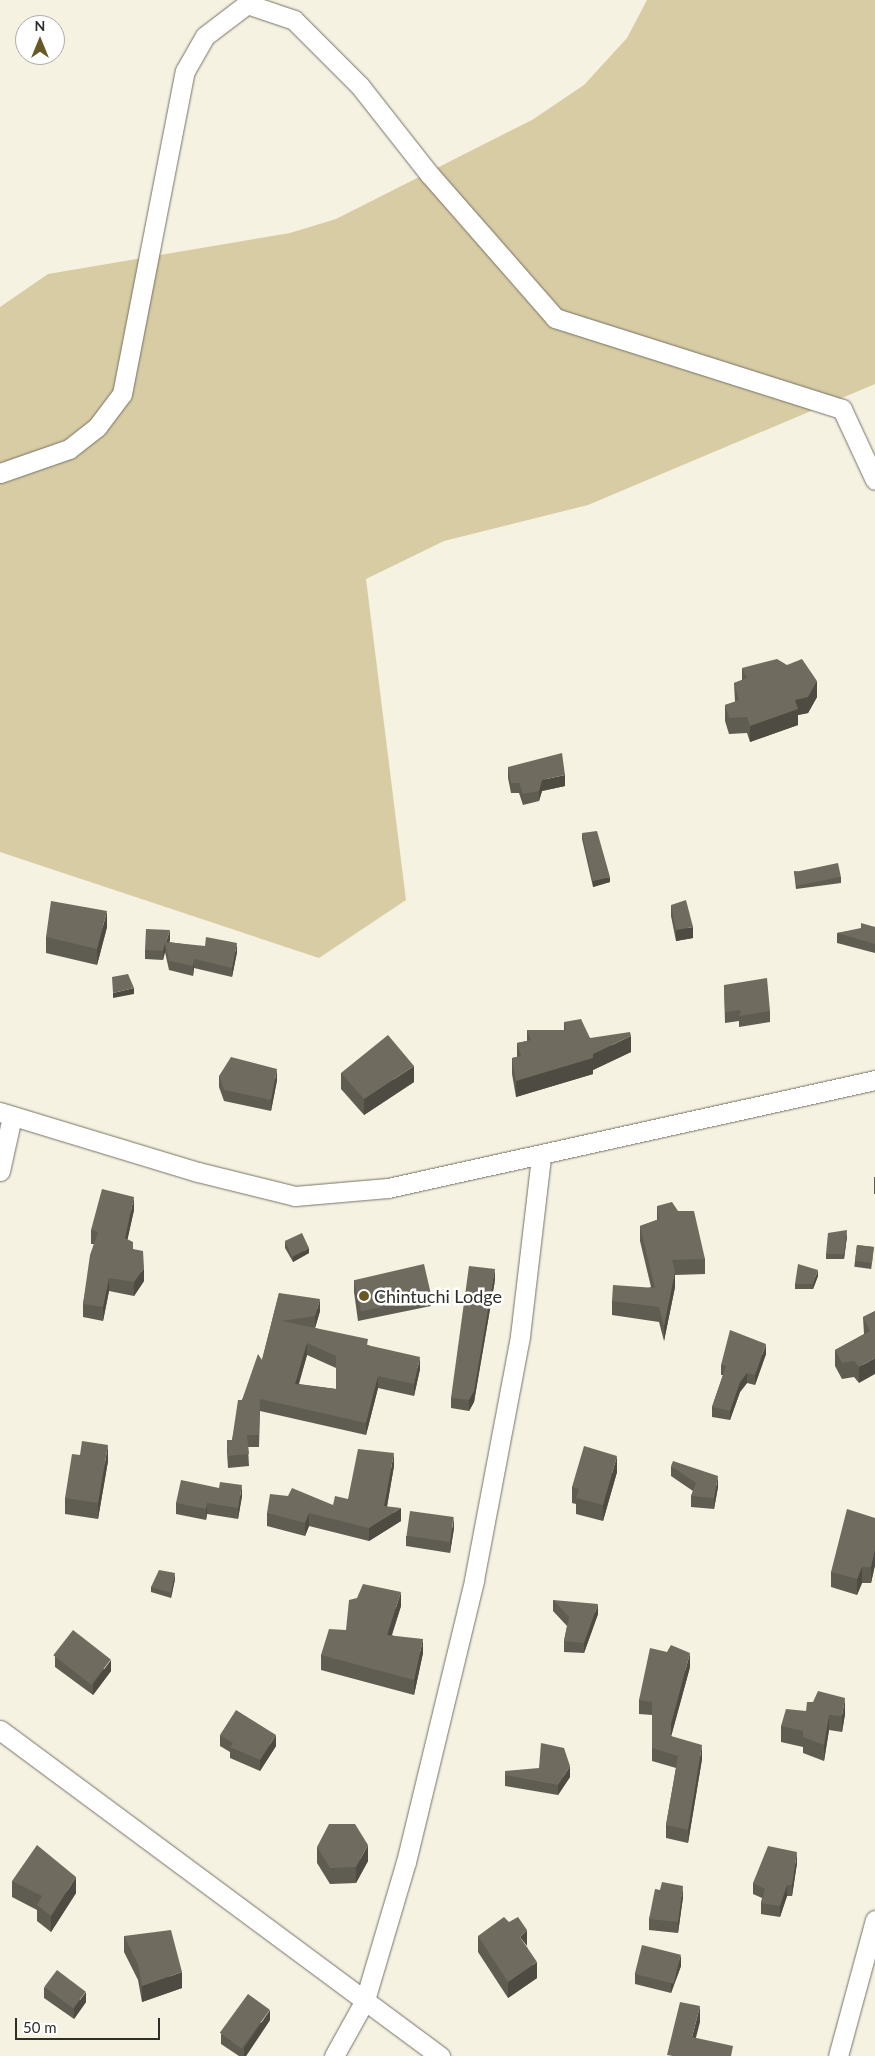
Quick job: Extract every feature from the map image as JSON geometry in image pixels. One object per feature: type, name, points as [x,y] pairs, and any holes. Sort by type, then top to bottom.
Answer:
[{"type":"street","points":[[0,473],[69,449],[97,427],[122,394],[185,71],[205,36],[247,4],[294,20],[360,86],[430,175],[555,318],[842,409],[875,480]]},
{"type":"street","points":[[0,1171],[6,1115],[295,1196],[388,1188],[541,1156],[875,1080]]},
{"type":"street","points":[[334,2056],[365,2000],[406,1862],[474,1580],[520,1336],[541,1156]]},
{"type":"street","points":[[0,1730],[440,2056]]},
{"type":"street","points":[[838,2056],[875,1920]]},
{"type":"shaded area","points":[[647,0],[875,0],[875,384],[588,505],[444,541],[366,579],[406,900],[319,958],[0,852],[0,307],[48,274],[290,233],[336,219],[532,120],[584,85],[627,38]]},
{"type":"building","points":[[777,659],[787,665],[802,659],[817,681],[808,697],[795,700],[798,709],[750,726],[747,717],[729,718],[725,705],[739,700],[734,683],[747,678],[742,668]]},
{"type":"building","points":[[562,753],[565,775],[542,780],[539,791],[523,794],[519,783],[511,783],[508,767]]},
{"type":"building","points":[[597,831],[610,877],[593,881],[582,833]]},
{"type":"building","points":[[838,863],[841,877],[797,886],[794,872]]},
{"type":"building","points":[[686,900],[693,927],[676,930],[671,905]]},
{"type":"building","points":[[51,901],[107,911],[97,949],[46,937]]},
{"type":"building","points":[[861,923],[875,927],[875,944],[837,933],[861,928]]},
{"type":"building","points":[[146,929],[170,930],[166,942],[205,946],[206,937],[237,943],[232,968],[194,959],[193,966],[169,961],[165,943],[163,951],[145,950]]},
{"type":"building","points":[[128,974],[134,988],[113,993],[112,977]]},
{"type":"building","points":[[767,978],[770,1011],[739,1016],[741,1010],[725,1012],[724,985]]},
{"type":"building","points":[[581,1019],[590,1038],[630,1032],[631,1036],[593,1054],[593,1058],[516,1081],[512,1058],[521,1056],[517,1043],[531,1040],[527,1030],[566,1030],[564,1022]]},
{"type":"building","points":[[388,1035],[414,1066],[364,1099],[341,1073]]},
{"type":"building","points":[[231,1057],[277,1069],[271,1100],[224,1090],[219,1076]]},
{"type":"building","points":[[102,1189],[134,1197],[125,1238],[133,1242],[133,1249],[143,1251],[144,1268],[134,1282],[109,1278],[103,1307],[83,1304],[90,1255],[98,1232],[91,1230]]},
{"type":"building","points":[[672,1202],[678,1211],[694,1211],[705,1259],[672,1260],[675,1272],[664,1326],[659,1307],[612,1301],[613,1285],[655,1288],[640,1226],[659,1219],[657,1206]]},
{"type":"building","points":[[847,1230],[844,1254],[826,1254],[828,1233]]},
{"type":"building","points":[[302,1233],[309,1248],[292,1256],[285,1241]]},
{"type":"building","points":[[857,1245],[874,1247],[872,1263],[855,1261]]},
{"type":"building","points":[[424,1264],[431,1295],[361,1311],[354,1280]]},
{"type":"building","points":[[798,1264],[818,1270],[813,1284],[795,1284]]},
{"type":"building","points":[[469,1266],[495,1269],[474,1391],[469,1400],[451,1398]]},
{"type":"building","points":[[279,1293],[320,1299],[315,1316],[282,1321],[368,1339],[367,1345],[420,1357],[414,1384],[378,1376],[366,1423],[260,1399],[259,1435],[247,1435],[249,1454],[228,1456],[227,1440],[232,1440],[238,1400],[242,1400],[258,1354],[262,1360]],"holes":[[[307,1343],[336,1356],[336,1389],[295,1384]]]},
{"type":"building","points":[[875,1311],[875,1358],[859,1367],[854,1361],[842,1363],[835,1350],[870,1331],[863,1317]]},
{"type":"building","points":[[730,1330],[766,1344],[755,1375],[747,1373],[740,1382],[730,1411],[712,1407],[726,1366],[721,1365]]},
{"type":"building","points":[[82,1441],[108,1445],[98,1503],[65,1498],[72,1454],[80,1455]]},
{"type":"building","points":[[584,1446],[617,1456],[603,1505],[576,1498],[579,1489],[572,1487]]},
{"type":"building","points":[[358,1449],[394,1453],[384,1506],[401,1508],[369,1528],[309,1513],[305,1523],[267,1513],[270,1494],[288,1496],[292,1488],[333,1505],[335,1496],[348,1499]]},
{"type":"building","points":[[673,1461],[718,1476],[714,1498],[691,1496],[696,1483],[671,1466]]},
{"type":"building","points":[[181,1480],[219,1488],[220,1482],[242,1485],[238,1508],[207,1503],[206,1509],[176,1503]]},
{"type":"building","points":[[847,1509],[875,1518],[875,1549],[871,1567],[862,1567],[857,1579],[831,1572]]},
{"type":"building","points":[[410,1511],[454,1517],[450,1542],[407,1536]]},
{"type":"building","points":[[159,1570],[175,1573],[171,1593],[151,1587]]},
{"type":"building","points":[[363,1584],[401,1592],[387,1635],[423,1639],[414,1680],[321,1655],[329,1629],[346,1630],[349,1600],[357,1598]]},
{"type":"building","points":[[553,1600],[598,1604],[584,1643],[564,1641],[569,1617]]},
{"type":"building","points":[[73,1630],[111,1660],[91,1685],[53,1655]]},
{"type":"building","points":[[671,1645],[690,1653],[671,1724],[671,1736],[702,1745],[688,1830],[666,1825],[678,1756],[652,1748],[652,1702],[639,1700],[650,1648],[667,1652]]},
{"type":"building","points":[[818,1691],[845,1698],[842,1716],[829,1715],[824,1745],[803,1737],[803,1731],[781,1726],[786,1709],[806,1711],[807,1702],[813,1702]]},
{"type":"building","points":[[236,1710],[276,1735],[260,1760],[230,1747],[233,1743],[220,1735]]},
{"type":"building","points":[[541,1743],[564,1748],[570,1766],[558,1785],[505,1775],[505,1771],[539,1768]]},
{"type":"building","points":[[329,1824],[355,1824],[368,1845],[356,1867],[330,1868],[317,1847]]},
{"type":"building","points":[[37,1845],[76,1877],[51,1916],[37,1905],[42,1896],[12,1881]]},
{"type":"building","points":[[768,1846],[797,1852],[792,1885],[787,1885],[780,1906],[761,1903],[765,1889],[753,1883]]},
{"type":"building","points":[[662,1882],[683,1886],[678,1922],[649,1919],[655,1889],[660,1890]]},
{"type":"building","points":[[504,1917],[509,1922],[518,1917],[527,1930],[520,1937],[537,1962],[508,1982],[478,1936]]},
{"type":"building","points":[[171,1930],[182,1972],[142,1986],[138,1964],[124,1936]]},
{"type":"building","points":[[642,1945],[681,1955],[674,1984],[635,1974]]},
{"type":"building","points":[[57,1970],[86,1992],[73,2008],[44,1987]]},
{"type":"building","points":[[248,1994],[270,2010],[242,2049],[220,2033]]},
{"type":"building","points":[[680,2002],[700,2006],[692,2037],[733,2046],[731,2056],[667,2055]]},
{"type":"place","name":"Chintuchi Lodge","points":[[364,1296]]}]
